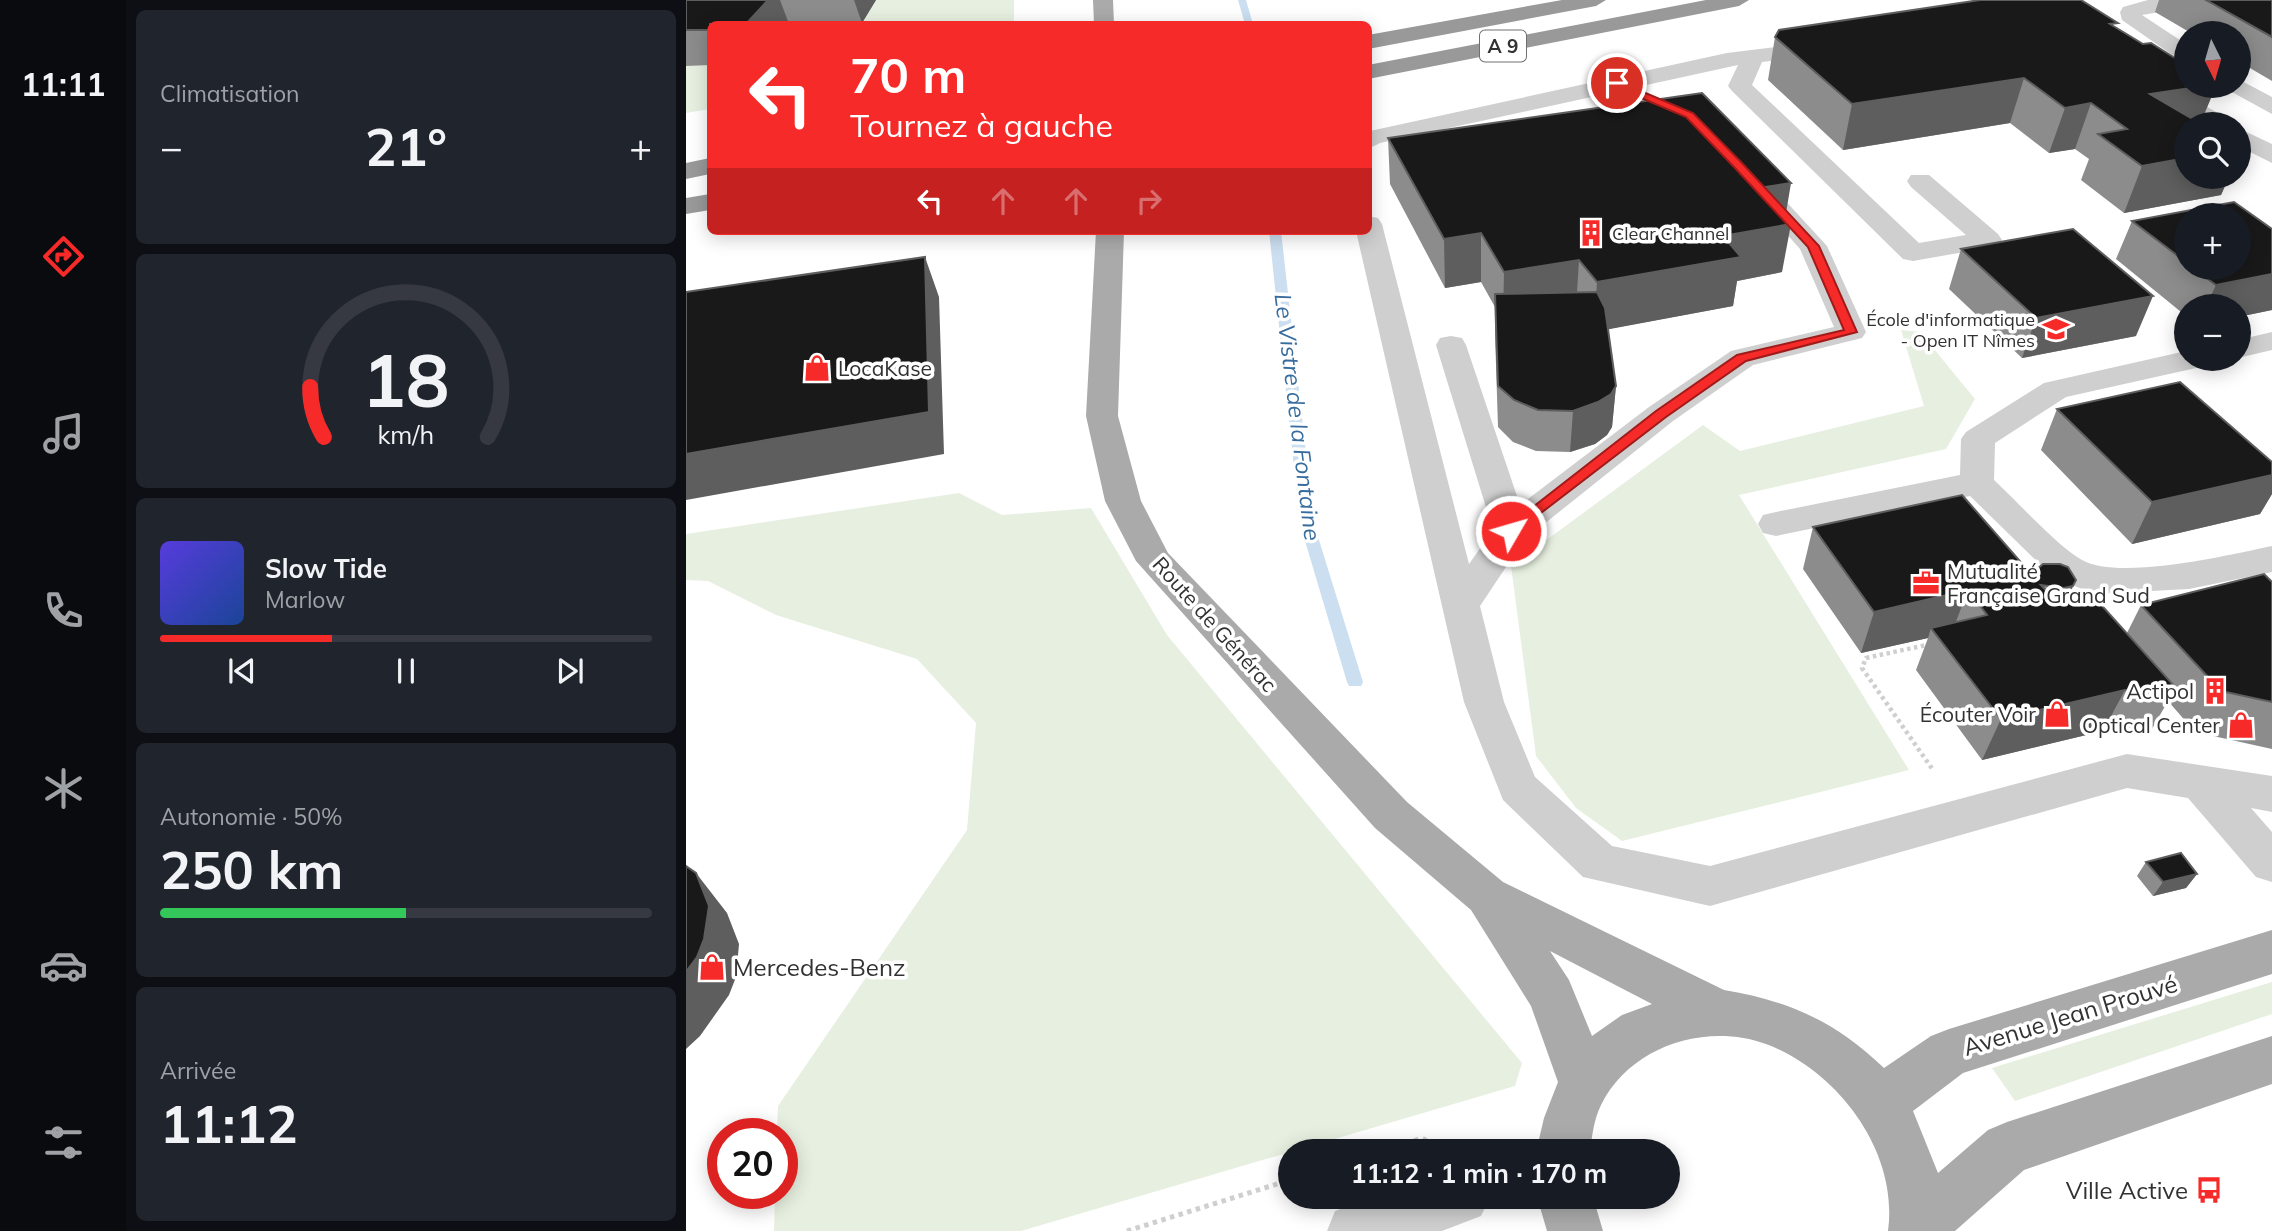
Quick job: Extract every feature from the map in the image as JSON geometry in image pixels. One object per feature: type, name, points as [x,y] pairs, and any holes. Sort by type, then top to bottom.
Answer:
[{"type":"highway","points":[[1372,25],[1499,0]]},
{"type":"highway","name":"A 9","points":[[1372,41],[1596,0]]},
{"type":"highway","name":"A 9","points":[[1372,71],[1735,1]]},
{"type":"highway","points":[[686,171],[707,167]]},
{"type":"highway","points":[[686,206],[707,202]]},
{"type":"main road","points":[[1103,0],[1104,21]]},
{"type":"main road","name":"Route de Générac","points":[[1110,235],[1102,416],[1123,501],[1154,561],[1391,815],[1487,896],[1715,1011]]},
{"type":"main road","name":"Route de Générac","points":[[1487,896],[1552,996],[1584,1083]]},
{"type":"main road","name":"Avenue Jean Prouvé","points":[[1882,1104],[1918,1073],[1950,1054],[2272,952]]},
{"type":"main road","points":[[1565,1139],[1569,1116],[1584,1083],[1618,1044],[1664,1020],[1715,1011],[1761,1018],[1806,1035],[1848,1065],[1882,1104],[1902,1142],[1914,1184],[1916,1229]]},
{"type":"main road","points":[[1916,1229],[2007,1149],[2272,1060]]},
{"type":"main road","points":[[1569,1209],[1575,1231]]},
{"type":"street","points":[[2174,46],[2133,20],[2131,12],[2143,7],[2194,0]]},
{"type":"street","points":[[1372,138],[1617,83],[1753,57],[1850,44]]},
{"type":"street","points":[[1753,57],[1740,86],[1913,253],[1988,240],[1920,181]]},
{"type":"street","points":[[2138,75],[2200,112]]},
{"type":"street","points":[[1617,83],[1665,105]]},
{"type":"street","points":[[2251,94],[2272,107]]},
{"type":"street","points":[[2251,143],[2272,155]]},
{"type":"street","points":[[1461,605],[1511,531],[1661,414],[1742,358],[1851,332],[1813,246],[1728,155]]},
{"type":"street","points":[[1371,235],[1484,702],[1518,788],[1599,863],[1710,886],[2127,771],[2272,793]]},
{"type":"street","points":[[2251,346],[2272,341]]},
{"type":"street","points":[[1451,345],[1511,531]]},
{"type":"street","points":[[2174,363],[2054,390],[1978,439],[1977,483],[2066,568],[2094,581],[2189,576],[2272,559]]},
{"type":"street","points":[[1776,524],[1977,483]]},
{"type":"street","points":[[2200,782],[2272,863]]},
{"type":"street","points":[[1355,1231],[1424,1209]]},
{"type":"path","points":[[1933,769],[1861,668],[1866,658],[1944,641]]},
{"type":"path","points":[[1128,1231],[1278,1184]]},
{"type":"green space","points":[[686,0],[1014,0],[1014,21],[707,21],[707,110],[686,113]]},
{"type":"green space","points":[[1901,330],[1920,332],[1975,399],[1946,449],[1739,495],[1909,770],[1622,841],[1576,808],[1536,756],[1511,566],[1703,425],[1740,451],[1924,406]]},
{"type":"green space","points":[[959,493],[1002,515],[1091,508],[1167,635],[1522,1063],[1515,1086],[1334,1139],[1278,1139],[1278,1156],[1021,1231],[774,1231],[775,1209],[798,1209],[798,1118],[778,1118],[778,1106],[967,830],[976,723],[917,659],[776,615],[708,581],[686,580],[686,534]]},
{"type":"green space","points":[[2272,982],[2272,1014],[2015,1101],[1992,1068]]},
{"type":"building","points":[[686,0],[768,0],[749,21],[707,21],[707,30],[686,30]]},
{"type":"building","points":[[1980,0],[2081,0],[2118,23],[2110,24],[2143,44],[2151,43],[2174,57],[2174,90],[2150,94],[2181,112],[2174,112],[2174,160],[2142,166],[2098,134],[2127,129],[2091,103],[2065,108],[2024,78],[1852,104],[1775,37],[1779,30]]},
{"type":"building","points":[[2206,0],[2272,0],[2272,37],[2251,25],[2251,21],[2243,21]]},
{"type":"building","name":"Clear Channel","points":[[1702,93],[1791,183],[1759,188],[1791,224],[1723,236],[1741,257],[1597,282],[1579,260],[1504,272],[1481,233],[1444,239],[1388,138]]},
{"type":"building","points":[[2174,213],[2174,253],[2132,221]]},
{"type":"building","points":[[2251,214],[2272,229],[2272,274],[2251,278]]},
{"type":"building","points":[[2073,229],[2153,296],[2036,318],[1961,249]]},
{"type":"building","name":"LocaKase","points":[[925,257],[929,412],[686,454],[686,292]]},
{"type":"building","points":[[2209,280],[2241,280],[2216,285]]},
{"type":"building","points":[[1597,292],[1605,308],[1616,386],[1611,394],[1573,411],[1538,410],[1514,400],[1498,386],[1495,294]]},
{"type":"building","points":[[2180,382],[2272,462],[2272,475],[2152,502],[2057,409]]},
{"type":"building","points":[[1962,495],[2032,575],[2039,574],[2037,569],[2043,564],[2068,567],[2076,580],[2073,586],[2064,588],[2041,585],[2053,598],[2088,590],[2176,688],[2125,690],[2001,719],[1931,628],[1987,615],[1968,590],[1874,612],[1813,527]]},
{"type":"building","points":[[2264,574],[2272,582],[2272,702],[2221,691],[2141,605]]},
{"type":"building","points":[[2181,853],[2197,874],[2163,882],[2146,862]]},
{"type":"building","points":[[686,866],[696,873],[709,906],[704,939],[697,957],[686,972]]},
{"type":"waterway","name":"Le Vistre de la Fontaine","points":[[1242,0],[1248,21]]},
{"type":"waterway","name":"Le Vistre de la Fontaine","points":[[1275,235],[1307,524],[1355,682]]},
{"type":"place","name":"Clear Channel","points":[[1591,233]]},
{"type":"place","name":"École d'informatique - Open IT Nîmes","points":[[2056,329]]},
{"type":"place","name":"LocaKase","points":[[817,368]]},
{"type":"place","name":"Mutualité Française Grand Sud","points":[[1926,583]]},
{"type":"place","name":"Actipol","points":[[2215,691]]},
{"type":"place","name":"Écouter Voir","points":[[2057,714]]},
{"type":"place","name":"Optical Center","points":[[2241,725]]},
{"type":"place","name":"Mercedes-Benz","points":[[712,967]]},
{"type":"place","name":"Ville Active","points":[[2209,1190]]},
{"type":"route","points":[[1511,531],[1661,414],[1742,358],[1851,332],[1813,246],[1738,165],[1689,115],[1617,83]]}]
